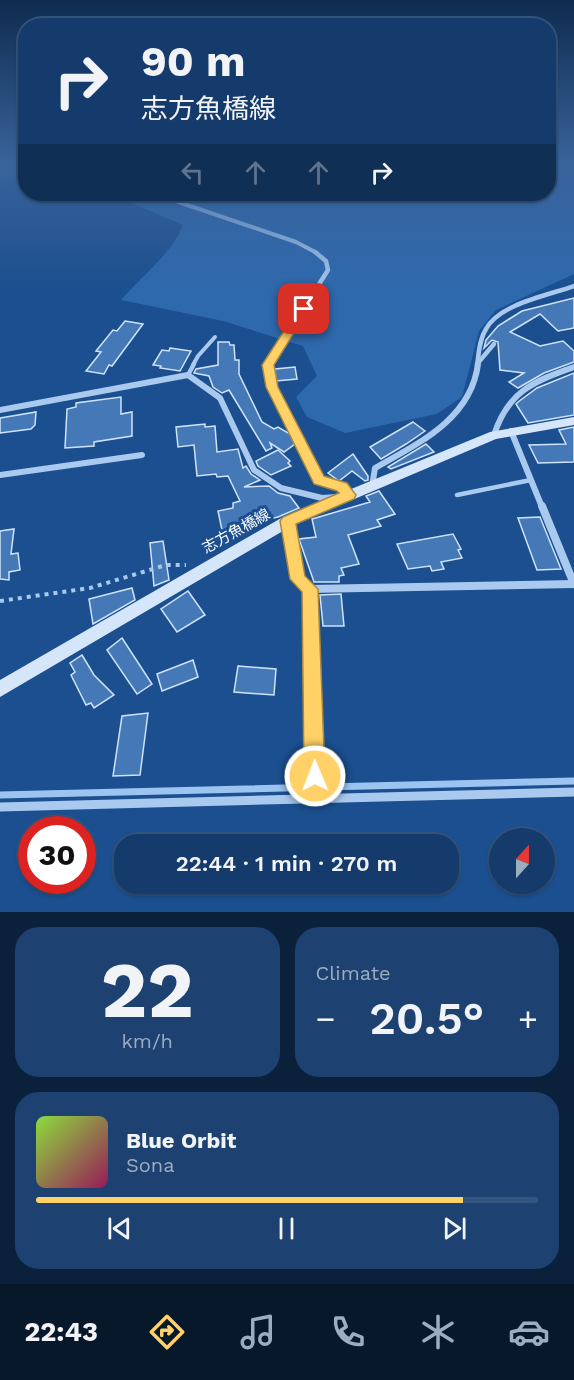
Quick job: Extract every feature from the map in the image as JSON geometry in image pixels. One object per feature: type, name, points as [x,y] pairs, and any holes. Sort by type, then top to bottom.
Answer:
[{"type":"main road","name":"志方魚橋線","points":[[0,689],[288,521],[494,435],[574,421]]},
{"type":"street","points":[[189,206],[296,242],[312,249],[326,261],[328,270],[268,365],[272,387],[319,480],[342,487],[349,495]]},
{"type":"street","points":[[372,486],[375,468],[435,434],[465,401],[472,390],[484,332],[492,319],[510,309],[574,286]]},
{"type":"street","points":[[477,364],[494,344]]},
{"type":"street","points":[[494,435],[496,424],[518,391],[541,378],[573,368]]},
{"type":"street","points":[[0,411],[78,394],[188,375],[220,398],[255,470],[281,488],[322,498],[349,495]]},
{"type":"street","points":[[288,521],[298,579],[310,589],[574,584],[511,431]]},
{"type":"street","points":[[0,475],[142,455]]},
{"type":"street","points":[[310,589],[315,799]]},
{"type":"street","points":[[0,807],[574,792]]},
{"type":"lane","points":[[188,375],[198,356],[215,337]]},
{"type":"lane","points":[[457,495],[531,480]]},
{"type":"path","points":[[0,601],[90,588],[166,565],[209,565]]},
{"type":"shaded area","points":[[138,206],[574,206],[574,274],[496,310],[479,331],[462,397],[437,414],[345,433],[307,417],[296,397],[317,376],[303,346],[223,321],[121,300],[164,255],[183,225]]},
{"type":"building","points":[[574,298],[574,328],[558,331],[540,314],[510,332],[540,346],[563,341],[574,351],[574,362],[544,373],[518,388],[509,382],[524,373],[500,370],[498,342],[492,340],[484,348],[486,340],[498,326],[522,311]]},
{"type":"building","points":[[125,321],[143,324],[104,374],[86,371],[101,352],[96,351],[113,330],[117,331]]},
{"type":"building","points":[[218,342],[229,342],[230,345],[234,345],[235,360],[239,360],[239,374],[262,422],[290,434],[295,444],[284,452],[270,443],[272,448],[266,451],[229,390],[222,393],[213,387],[209,376],[194,373],[196,369],[218,365]]},
{"type":"building","points":[[170,348],[191,351],[180,371],[153,365],[162,350],[169,351]]},
{"type":"building","points":[[295,367],[297,379],[276,381],[275,369]]},
{"type":"building","points":[[574,373],[574,415],[528,423],[516,404],[537,388]]},
{"type":"building","points":[[121,397],[121,414],[132,412],[132,436],[94,442],[94,446],[65,448],[67,409],[76,407],[76,403]]},
{"type":"building","points":[[36,412],[35,425],[31,429],[0,433],[0,418]]},
{"type":"building","points":[[413,422],[425,431],[381,459],[370,447]]},
{"type":"building","points":[[205,424],[205,427],[215,426],[217,452],[238,449],[243,468],[246,466],[251,474],[260,480],[244,487],[269,486],[278,493],[290,496],[299,508],[278,517],[241,525],[243,532],[223,535],[218,511],[233,508],[233,503],[240,501],[228,476],[217,477],[216,474],[197,476],[194,445],[178,447],[176,427]]},
{"type":"building","points":[[574,427],[574,462],[538,463],[529,445],[566,444],[559,430]]},
{"type":"building","points":[[426,444],[434,452],[391,469],[388,467]]},
{"type":"building","points":[[278,450],[290,461],[288,463],[291,466],[271,475],[258,466],[256,461]]},
{"type":"building","points":[[353,454],[368,476],[368,480],[365,481],[352,471],[339,481],[328,473]]},
{"type":"building","points":[[379,491],[395,514],[377,520],[381,526],[348,535],[359,564],[341,568],[344,575],[339,576],[339,582],[314,582],[299,539],[316,537],[312,519],[370,502],[366,496]]},
{"type":"building","points":[[540,517],[561,569],[537,570],[518,518]]},
{"type":"building","points":[[14,529],[11,554],[18,553],[20,570],[9,572],[9,580],[0,579],[0,531]]},
{"type":"building","points":[[453,534],[461,549],[458,550],[462,558],[441,562],[444,569],[432,571],[430,566],[408,569],[397,544]]},
{"type":"building","points":[[163,541],[169,580],[154,586],[150,543]]},
{"type":"building","points":[[132,588],[135,600],[93,624],[89,599]]},
{"type":"building","points":[[188,591],[205,615],[177,632],[161,609]]},
{"type":"building","points":[[341,594],[344,626],[323,626],[320,595]]},
{"type":"building","points":[[122,638],[152,684],[137,694],[107,650]]},
{"type":"building","points":[[82,655],[94,675],[114,695],[94,708],[91,703],[86,705],[71,675],[75,672],[70,663]]},
{"type":"building","points":[[193,660],[198,677],[162,691],[157,674]]},
{"type":"building","points":[[238,666],[276,669],[274,695],[234,692]]},
{"type":"building","points":[[148,713],[140,775],[113,776],[122,716]]},
{"type":"waterway","points":[[0,795],[574,781]]},
{"type":"route","points":[[304,309],[268,365],[272,387],[319,480],[342,487],[349,495],[288,521],[298,579],[310,589],[315,776]]}]
